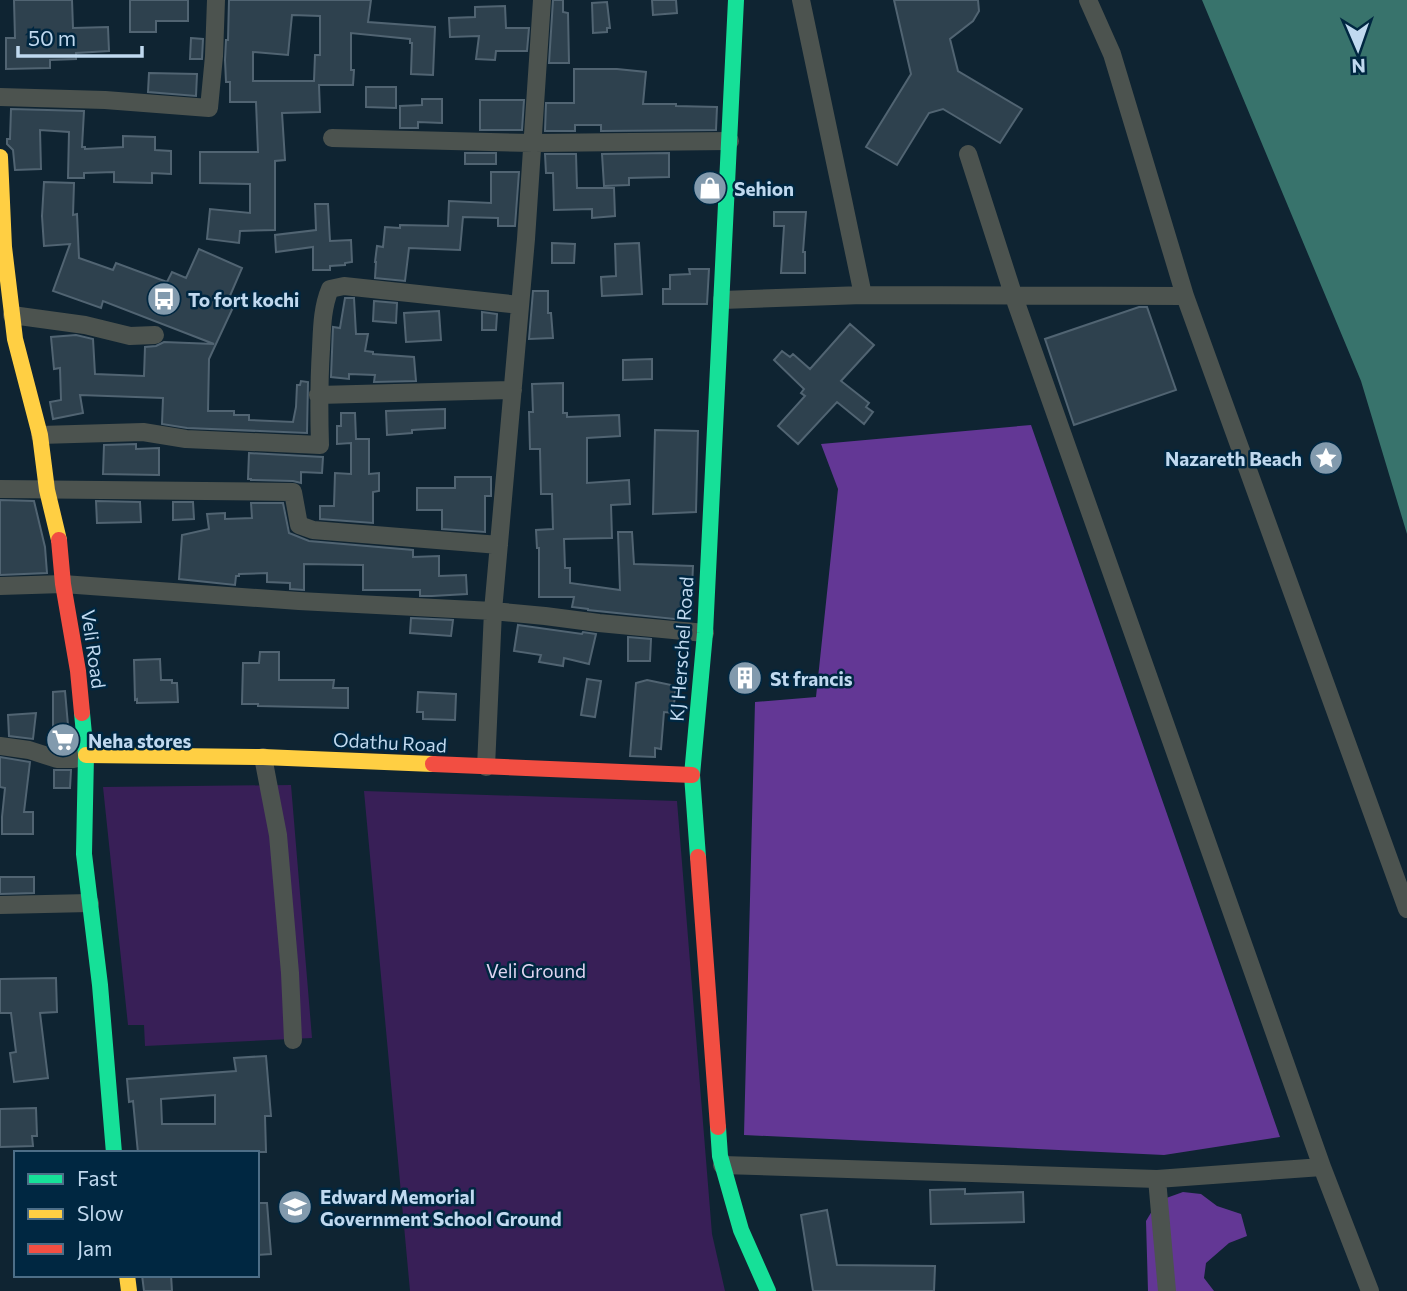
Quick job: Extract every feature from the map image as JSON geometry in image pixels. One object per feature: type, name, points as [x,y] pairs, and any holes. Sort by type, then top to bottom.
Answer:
[{"type":"main road","name":"KJ Herschel Road","points":[[736,0],[705,633],[692,775],[722,1164],[741,1230],[768,1291]]},
{"type":"main road","name":"Veli Road","points":[[0,157],[2,247],[12,316],[8,340],[40,435],[47,490],[60,546],[63,584],[78,671],[86,755],[83,854],[100,985],[114,1151]]},
{"type":"main road","name":"Odathu Road","points":[[86,755],[263,757],[692,775]]},
{"type":"street","points":[[0,97],[209,107],[216,0]]},
{"type":"street","points":[[486,767],[494,611],[533,143],[542,0]]},
{"type":"street","points":[[801,0],[863,295]]},
{"type":"street","points":[[1088,0],[1112,54],[1185,296],[1407,909]]},
{"type":"street","points":[[332,138],[533,143],[730,141]]},
{"type":"street","points":[[968,154],[1014,297],[1322,1167],[1370,1291]]},
{"type":"street","points":[[40,435],[143,432],[186,439],[320,445],[318,395],[325,301],[330,289],[344,286],[520,305]]},
{"type":"street","points":[[722,300],[863,295],[1185,296]]},
{"type":"street","points":[[12,316],[85,325],[130,336],[155,335]]},
{"type":"street","points":[[318,395],[513,390]]},
{"type":"street","points":[[0,489],[293,492],[299,525],[313,530],[499,545]]},
{"type":"street","points":[[0,586],[63,584],[299,601],[494,611],[705,633]]},
{"type":"street","points":[[0,746],[29,750],[57,759],[74,759],[86,755]]},
{"type":"street","points":[[263,757],[278,835],[293,1040]]},
{"type":"street","points":[[0,905],[90,903]]},
{"type":"street","points":[[722,1164],[1157,1179],[1322,1167]]},
{"type":"street","points":[[1157,1179],[1167,1291]]},
{"type":"green space","points":[[291,785],[312,1038],[145,1046],[144,1025],[128,1025],[103,787]]},
{"type":"green space","name":"Veli Ground","points":[[364,791],[677,801],[712,1234],[725,1291],[410,1291]]},
{"type":"shaded area","points":[[1202,0],[1407,0],[1407,534],[1361,381]]},
{"type":"shaded area","points":[[1031,425],[1280,1137],[1164,1155],[744,1135],[755,702],[816,697],[838,489],[821,444]]},
{"type":"shaded area","points":[[1183,1192],[1201,1194],[1217,1206],[1241,1214],[1247,1236],[1229,1243],[1206,1263],[1204,1278],[1214,1291],[1148,1291],[1146,1221],[1158,1201]]},
{"type":"building","points":[[14,0],[72,0],[73,28],[108,27],[109,51],[76,53],[76,59],[50,60],[50,68],[6,69],[6,38],[15,38]]},
{"type":"building","points":[[130,0],[188,0],[188,21],[156,21],[156,32],[130,32]]},
{"type":"building","points":[[229,0],[371,0],[368,22],[435,27],[433,75],[411,74],[410,39],[351,33],[353,85],[319,85],[320,112],[282,113],[285,160],[275,161],[275,230],[240,231],[239,243],[207,239],[210,209],[250,213],[250,184],[200,183],[200,152],[258,152],[256,102],[230,102],[230,82],[226,82],[225,60]],"holes":[[[292,15],[320,16],[320,55],[315,55],[314,81],[253,81],[253,52],[288,55]]]},
{"type":"building","points":[[553,0],[563,0],[563,12],[568,13],[569,63],[549,63]]},
{"type":"building","points":[[652,0],[676,0],[677,13],[653,15]]},
{"type":"building","points":[[894,0],[978,0],[979,11],[973,21],[950,39],[958,71],[1022,109],[1000,143],[943,109],[929,113],[897,165],[866,147],[911,74]]},
{"type":"building","points":[[607,2],[610,28],[607,28],[607,32],[593,33],[592,3]]},
{"type":"building","points":[[505,6],[506,28],[529,28],[527,51],[496,51],[495,60],[476,59],[479,36],[450,37],[449,18],[475,17],[475,7]]},
{"type":"building","points":[[191,38],[203,39],[202,59],[190,59]]},
{"type":"building","points":[[574,69],[646,72],[643,104],[717,107],[716,130],[601,131],[601,125],[575,125],[575,131],[545,131],[546,103],[574,103]]},
{"type":"building","points":[[149,73],[197,74],[196,96],[148,92]]},
{"type":"building","points":[[366,87],[396,87],[396,108],[366,107]]},
{"type":"building","points":[[422,99],[442,99],[442,123],[418,122],[418,128],[400,128],[400,106],[422,105]]},
{"type":"building","points":[[480,100],[524,100],[522,130],[480,130]]},
{"type":"building","points":[[11,109],[84,111],[82,147],[85,149],[123,147],[123,136],[155,137],[155,150],[171,151],[171,174],[152,173],[152,183],[114,182],[114,172],[84,173],[84,178],[68,178],[69,132],[40,130],[41,169],[15,170],[13,150],[7,144],[7,139],[10,139]]},
{"type":"building","points":[[465,153],[496,153],[496,164],[465,164]]},
{"type":"building","points":[[669,153],[669,177],[629,178],[629,185],[604,186],[602,154]]},
{"type":"building","points":[[545,154],[576,154],[577,188],[614,188],[615,216],[592,218],[592,209],[554,210],[553,173],[546,173]]},
{"type":"building","points":[[491,172],[519,172],[515,226],[498,226],[498,218],[463,217],[460,250],[409,248],[405,281],[375,278],[377,246],[383,247],[385,227],[448,226],[449,201],[491,203]]},
{"type":"building","points":[[44,182],[74,183],[73,215],[77,214],[79,258],[113,270],[116,263],[167,282],[172,272],[186,278],[199,249],[242,268],[229,298],[236,301],[209,359],[208,411],[234,411],[234,415],[249,415],[249,420],[293,422],[297,385],[300,385],[301,381],[308,382],[307,433],[187,428],[162,424],[163,398],[80,395],[83,413],[53,419],[50,402],[61,400],[60,368],[54,369],[51,337],[76,335],[93,339],[95,374],[144,376],[145,347],[164,342],[214,344],[103,301],[101,308],[53,291],[70,244],[44,246]]},
{"type":"building","points":[[315,204],[328,204],[330,241],[351,240],[352,262],[330,266],[330,270],[313,270],[313,247],[276,252],[275,235],[316,230]]},
{"type":"building","points":[[774,212],[806,212],[803,252],[805,273],[781,273],[784,226],[774,226]]},
{"type":"building","points":[[552,243],[575,244],[574,263],[552,263]]},
{"type":"building","points":[[639,243],[642,294],[602,296],[601,277],[616,276],[615,244]]},
{"type":"building","points":[[689,269],[709,269],[707,304],[663,304],[663,289],[670,289],[670,275],[690,274]]},
{"type":"building","points":[[533,291],[548,291],[548,313],[551,313],[553,338],[529,339]]},
{"type":"building","points":[[345,298],[354,298],[356,334],[368,334],[365,351],[414,357],[416,381],[374,382],[375,375],[349,374],[349,379],[331,377],[333,327],[340,328]]},
{"type":"building","points":[[374,301],[397,303],[396,323],[373,321]]},
{"type":"building","points":[[1139,307],[1147,307],[1176,390],[1074,425],[1045,339]]},
{"type":"building","points":[[439,311],[441,340],[406,342],[404,313]]},
{"type":"building","points":[[482,312],[497,314],[496,330],[482,330]]},
{"type":"building","points":[[850,324],[874,345],[841,381],[869,403],[866,407],[873,412],[864,424],[837,402],[798,444],[778,426],[805,396],[801,393],[804,389],[774,360],[782,351],[790,357],[793,354],[810,369]]},
{"type":"building","points":[[652,359],[652,379],[623,380],[623,360]]},
{"type":"building","points":[[563,383],[563,413],[567,413],[567,417],[619,415],[620,436],[587,438],[587,483],[629,480],[630,504],[611,505],[612,538],[564,539],[565,568],[570,568],[570,583],[620,590],[618,532],[632,532],[634,564],[693,566],[692,587],[686,586],[684,620],[572,607],[574,597],[539,597],[539,548],[536,530],[553,529],[552,494],[541,494],[540,449],[530,449],[529,412],[533,412],[532,384]]},
{"type":"building","points":[[445,409],[445,428],[387,435],[386,411]]},
{"type":"building","points":[[341,413],[355,413],[356,439],[369,439],[369,474],[379,473],[379,491],[373,492],[373,523],[320,519],[320,506],[334,506],[335,473],[351,474],[351,443],[337,444],[337,426],[341,426]]},
{"type":"building","points":[[655,430],[698,431],[696,512],[653,514]]},
{"type":"building","points":[[136,444],[136,449],[159,448],[159,475],[103,474],[104,445]]},
{"type":"building","points":[[249,453],[323,457],[322,473],[301,472],[301,483],[251,480],[248,479]]},
{"type":"building","points":[[455,477],[491,477],[491,496],[485,496],[485,532],[442,529],[442,510],[417,510],[417,488],[455,488]]},
{"type":"building","points":[[0,500],[34,501],[45,547],[47,573],[0,575]]},
{"type":"building","points":[[96,501],[140,502],[141,522],[97,523]]},
{"type":"building","points":[[173,502],[193,502],[194,519],[173,520]]},
{"type":"building","points":[[251,503],[283,503],[289,533],[309,541],[413,550],[413,557],[439,556],[439,576],[466,575],[467,594],[420,596],[420,590],[363,590],[363,565],[304,564],[304,590],[290,589],[290,583],[267,582],[267,573],[239,574],[236,576],[235,585],[179,579],[182,535],[209,529],[207,514],[225,513],[225,519],[252,518]]},
{"type":"building","points":[[411,618],[453,620],[451,636],[410,633]]},
{"type":"building","points":[[518,625],[596,634],[589,664],[564,658],[563,666],[539,662],[541,655],[514,651]]},
{"type":"building","points":[[628,637],[651,639],[650,661],[628,661]]},
{"type":"building","points":[[260,652],[279,652],[279,680],[334,680],[333,688],[348,688],[348,708],[242,704],[243,663],[259,663]]},
{"type":"building","points":[[160,659],[161,680],[177,683],[178,702],[137,703],[134,660]]},
{"type":"building","name":"St francis","points":[[734,671],[756,671],[756,686],[735,686]]},
{"type":"building","points":[[587,679],[601,681],[595,717],[581,715]]},
{"type":"building","points":[[647,680],[676,686],[673,713],[664,712],[661,749],[655,748],[655,757],[630,756],[636,683]]},
{"type":"building","points":[[65,691],[70,748],[59,748],[53,746],[53,692]]},
{"type":"building","points":[[418,692],[456,694],[455,720],[423,719],[423,712],[417,712]]},
{"type":"building","points":[[36,713],[33,739],[9,736],[8,715]]},
{"type":"building","points":[[0,757],[30,762],[24,812],[33,812],[33,834],[2,834],[5,788],[0,787]]},
{"type":"building","points":[[54,770],[71,770],[70,788],[54,788]]},
{"type":"building","points":[[0,877],[34,877],[34,893],[0,894]]},
{"type":"building","points":[[56,978],[57,1012],[40,1013],[48,1078],[14,1082],[10,1053],[16,1052],[11,1013],[0,1013],[0,979]]},
{"type":"building","points":[[266,1056],[271,1116],[265,1116],[266,1152],[138,1151],[133,1101],[129,1102],[127,1079],[236,1071],[234,1058]],"holes":[[[215,1095],[215,1124],[162,1124],[161,1099]]]},
{"type":"building","points":[[36,1108],[37,1136],[32,1136],[33,1146],[0,1147],[0,1109]]},
{"type":"building","points":[[965,1189],[965,1194],[1023,1192],[1024,1222],[931,1224],[930,1190]]},
{"type":"building","points":[[259,1203],[267,1203],[271,1254],[259,1255]]},
{"type":"building","points":[[827,1210],[837,1265],[935,1266],[934,1291],[813,1291],[801,1215]]},
{"type":"building","points":[[142,1277],[171,1277],[172,1291],[144,1291]]},
{"type":"traffic: fast","points":[[698,857],[692,775],[705,633],[736,0]]},
{"type":"traffic: fast","points":[[82,713],[86,755],[84,854],[100,985],[114,1151]]},
{"type":"traffic: fast","points":[[718,1127],[720,1156],[741,1230],[768,1291]]},
{"type":"traffic: slow","points":[[0,157],[4,247],[15,339],[40,435],[47,490],[59,540]]},
{"type":"traffic: slow","points":[[86,755],[263,757],[433,764]]},
{"type":"traffic: slow","points":[[127,1277],[129,1291]]},
{"type":"traffic: jam","points":[[59,540],[82,713]]},
{"type":"traffic: jam","points":[[433,764],[692,775]]},
{"type":"traffic: jam","points":[[698,857],[718,1127]]},
{"type":"place","name":"Sehion","points":[[710,188]]},
{"type":"place","name":"To fort kochi","points":[[164,299]]},
{"type":"place","name":"Nazareth Beach","points":[[1326,458]]},
{"type":"place","name":"St francis","points":[[745,678]]},
{"type":"place","name":"Neha stores","points":[[63,740]]},
{"type":"place","name":"Edward Memorial Government School Ground","points":[[295,1207]]}]
